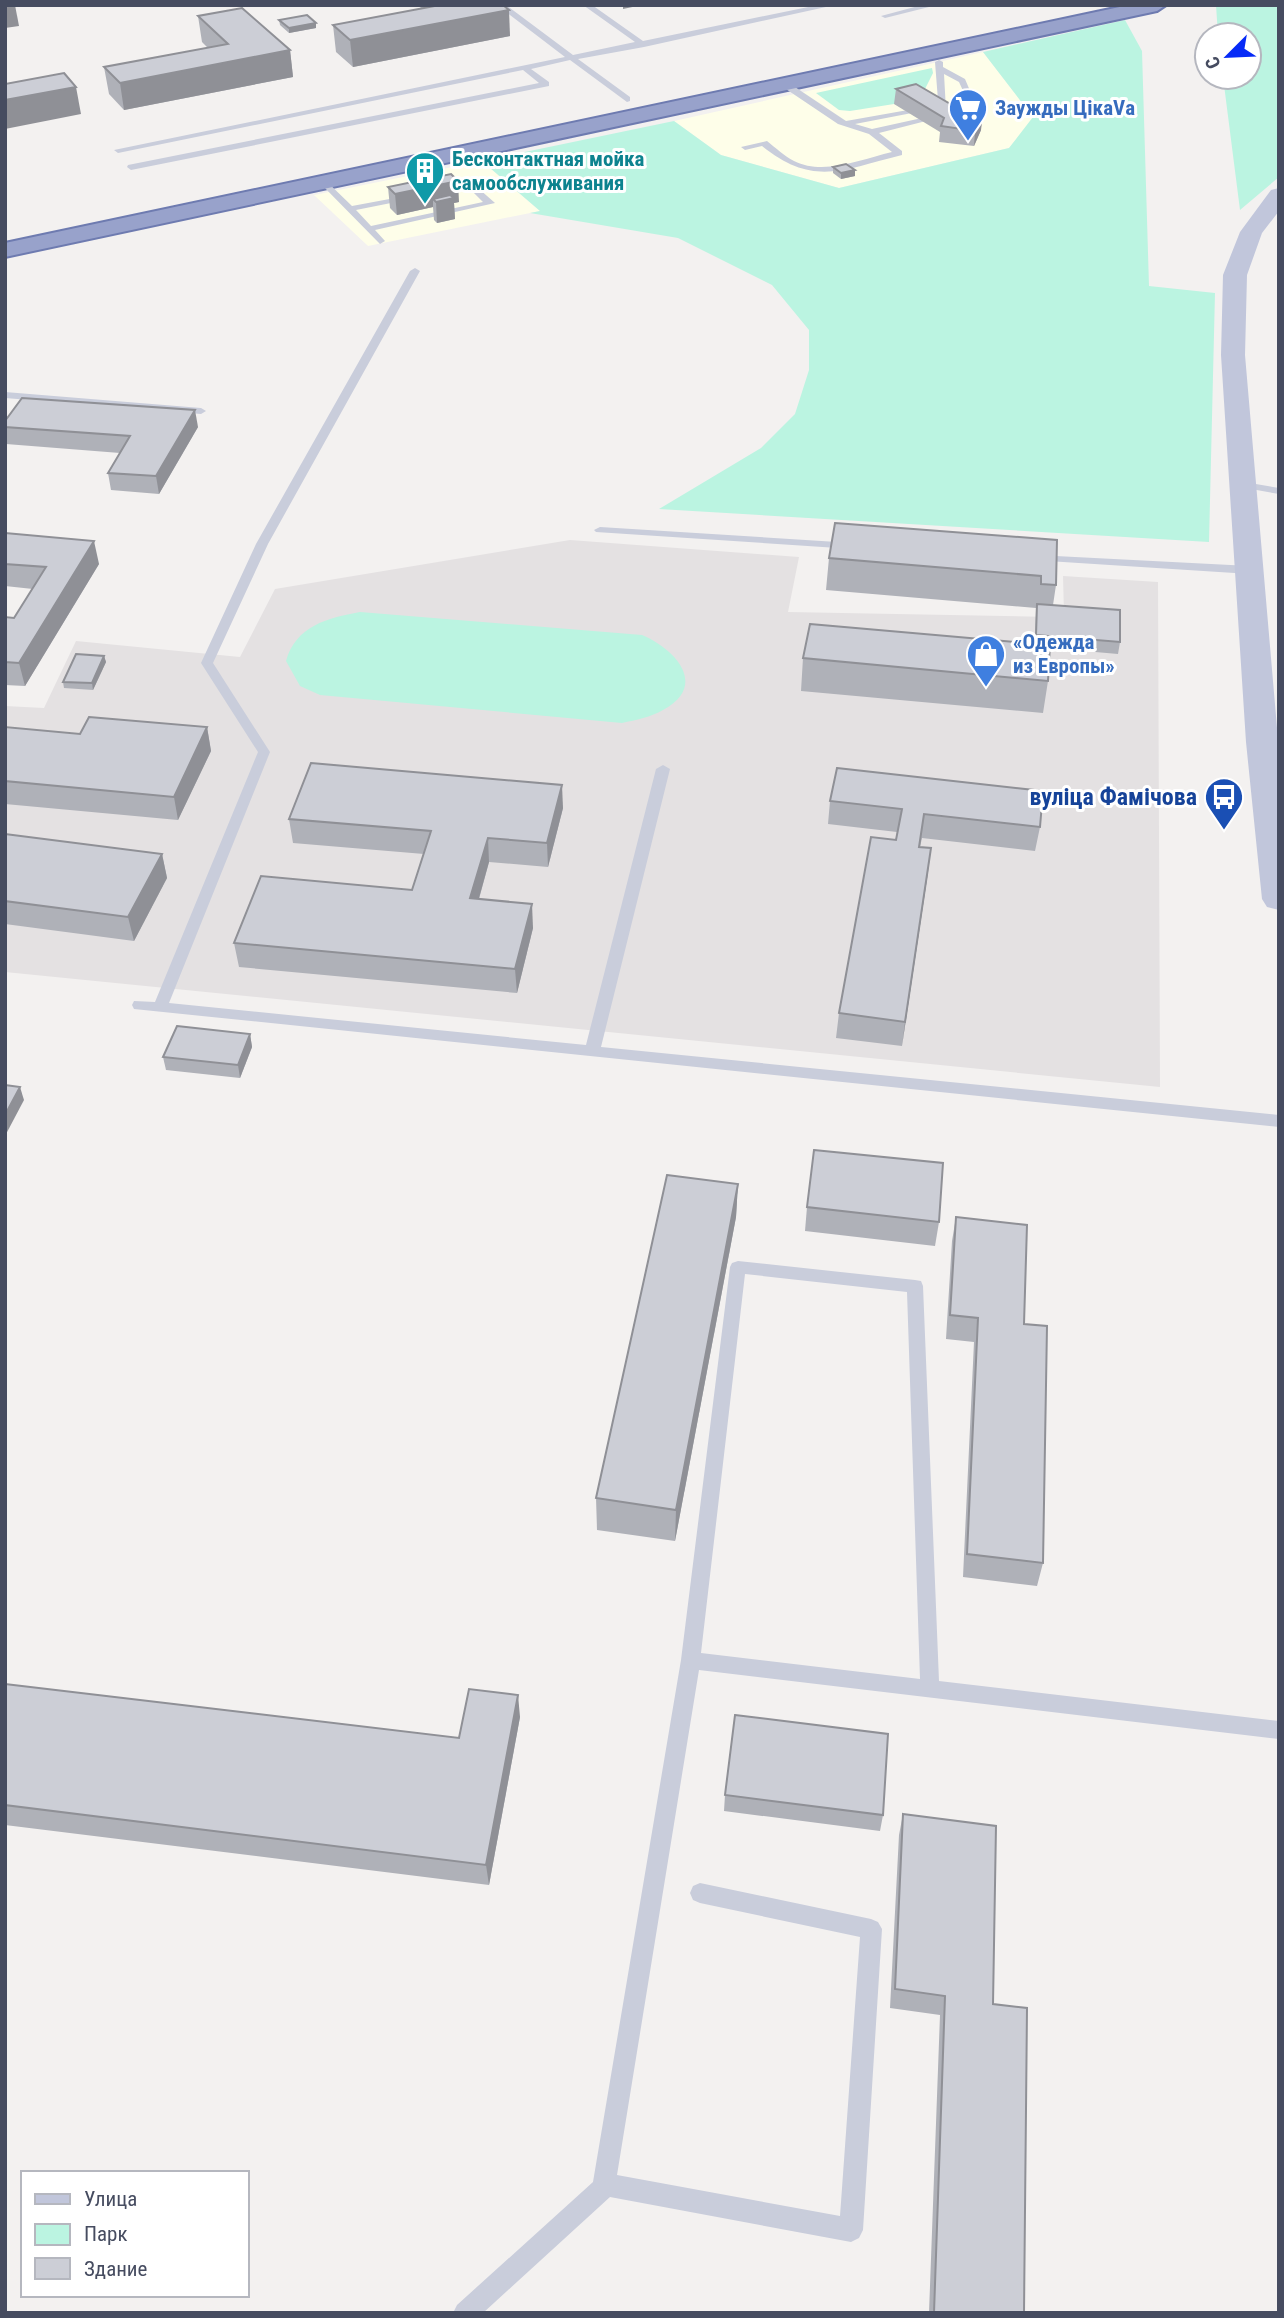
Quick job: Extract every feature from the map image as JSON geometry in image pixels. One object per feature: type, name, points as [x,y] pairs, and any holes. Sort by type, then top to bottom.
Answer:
[{"type":"highway","points":[[5,231],[1085,5]]},
{"type":"highway","points":[[5,250],[783,83],[937,60],[1157,5]]},
{"type":"main road","points":[[1279,195],[1251,232],[1235,275],[1233,355],[1262,743],[1279,899]]},
{"type":"lane","points":[[500,5],[627,99]]},
{"type":"lane","points":[[587,5],[644,45]]},
{"type":"lane","points":[[118,150],[527,69],[831,5]]},
{"type":"lane","points":[[885,16],[933,5]]},
{"type":"lane","points":[[937,60],[962,81],[976,110],[938,106],[937,60]]},
{"type":"lane","points":[[131,167],[546,84],[527,69]]},
{"type":"lane","points":[[744,147],[764,143],[792,164],[808,168],[828,168],[899,153],[872,132],[841,122],[783,83]]},
{"type":"lane","points":[[311,112],[328,128]]},
{"type":"lane","points":[[841,122],[868,125],[909,113]]},
{"type":"lane","points":[[841,122],[909,113]]},
{"type":"lane","points":[[872,132],[909,113]]},
{"type":"lane","points":[[258,122],[275,138]]},
{"type":"lane","points":[[323,181],[380,241]]},
{"type":"lane","points":[[368,229],[490,203],[470,184],[431,192]]},
{"type":"lane","points":[[349,209],[418,195]]},
{"type":"lane","points":[[378,203],[397,223]]},
{"type":"lane","points":[[160,1008],[264,752],[207,663],[262,544],[415,271]]},
{"type":"lane","points":[[5,395],[201,411]]},
{"type":"lane","points":[[1244,485],[1279,491]]},
{"type":"lane","points":[[600,530],[861,547]]},
{"type":"lane","points":[[1025,557],[1250,570]]},
{"type":"lane","points":[[592,1052],[663,769]]},
{"type":"lane","points":[[139,1005],[1279,1121]]},
{"type":"lane","points":[[465,2313],[504,2280],[604,2185],[691,1660],[738,1267],[915,1286],[930,1688]]},
{"type":"lane","points":[[691,1660],[1279,1730]]},
{"type":"lane","points":[[604,2185],[852,2230],[871,1929],[700,1893]]},
{"type":"shaded area","points":[[983,52],[1034,118],[1009,148],[839,188],[721,155],[674,121]]},
{"type":"shaded area","points":[[482,161],[540,211],[368,246],[314,195]]},
{"type":"shaded area","points":[[570,540],[799,557],[788,612],[1051,617],[1064,614],[1063,576],[1158,582],[1160,1087],[5,972],[5,706],[44,708],[76,641],[240,657],[275,589]]},
{"type":"green space","points":[[1216,5],[1279,5],[1279,177],[1240,210],[1225,91],[1263,91],[1263,21],[1217,21]]},
{"type":"green space","points":[[1125,20],[1142,51],[1149,286],[1215,293],[1209,542],[659,509],[761,448],[795,414],[809,370],[809,330],[772,285],[678,238],[530,213],[540,211],[482,161],[674,121],[721,155],[839,188],[1009,148],[1033,117],[983,52]]},
{"type":"green space","points":[[932,68],[933,73],[922,95],[894,104],[850,111],[839,110],[816,93]]},
{"type":"green space","points":[[360,612],[642,635],[666,649],[675,658],[682,668],[684,690],[677,700],[663,710],[622,723],[320,695],[300,686],[286,661],[297,639],[325,621]]},
{"type":"building","points":[[440,5],[503,5],[509,10],[350,40],[333,25]]},
{"type":"building","points":[[242,8],[290,50],[120,83],[104,67],[228,44],[198,16]]},
{"type":"building","points":[[307,15],[316,23],[289,28],[279,20]]},
{"type":"building","points":[[64,73],[76,87],[5,100],[5,84]]},
{"type":"building","points":[[916,84],[966,113],[983,115],[975,131],[941,126],[944,118],[896,89]]},
{"type":"building","points":[[846,164],[855,170],[841,173],[833,167]]},
{"type":"building","points":[[451,174],[458,181],[395,194],[388,187]]},
{"type":"building","points":[[450,195],[454,198],[436,202],[433,199]]},
{"type":"building","points":[[22,398],[195,410],[156,476],[108,473],[130,436],[5,427],[5,421]]},
{"type":"building","points":[[835,523],[1057,540],[1056,585],[1041,584],[1041,576],[829,558]]},
{"type":"building","points":[[5,533],[94,541],[19,663],[5,662],[5,617],[14,618],[46,567],[5,564]]},
{"type":"building","points":[[1037,604],[1120,610],[1120,642],[1036,635]]},
{"type":"building","points":[[810,624],[1050,645],[1048,681],[803,658]]},
{"type":"building","points":[[76,654],[104,656],[92,683],[63,682]]},
{"type":"building","points":[[89,717],[207,727],[174,797],[5,781],[5,727],[80,734]]},
{"type":"building","points":[[311,763],[562,785],[547,843],[488,838],[470,898],[532,904],[515,969],[234,943],[261,876],[412,890],[431,831],[289,819]]},
{"type":"building","points":[[837,768],[1043,791],[1040,827],[924,814],[919,847],[931,848],[905,1022],[839,1013],[871,837],[896,840],[902,809],[830,801]]},
{"type":"building","points":[[5,834],[162,854],[128,917],[5,901]]},
{"type":"building","points":[[177,1026],[250,1034],[238,1065],[163,1057]]},
{"type":"building","points":[[5,1085],[20,1087],[5,1115]]},
{"type":"building","points":[[814,1150],[943,1163],[939,1222],[807,1207]]},
{"type":"building","points":[[667,1175],[738,1184],[676,1510],[596,1498]]},
{"type":"building","points":[[956,1217],[1027,1225],[1024,1324],[1047,1326],[1043,1563],[967,1554],[978,1318],[950,1315]]},
{"type":"building","points":[[5,1684],[459,1738],[469,1689],[518,1695],[486,1865],[5,1805]]},
{"type":"building","points":[[735,1715],[888,1734],[883,1815],[725,1795]]},
{"type":"building","points":[[903,1814],[996,1826],[993,2004],[1027,2008],[1024,2313],[934,2313],[945,1996],[895,1989]]},
{"type":"place","name":"Заужды ЦікаVа","points":[[968,142]]},
{"type":"place","name":"Бесконтактная мойка самообслуживания","points":[[425,205]]},
{"type":"place","name":"«Одежда из Европы»","points":[[986,688]]},
{"type":"place","name":"вуліца Фамічова","points":[[1224,831]]}]
